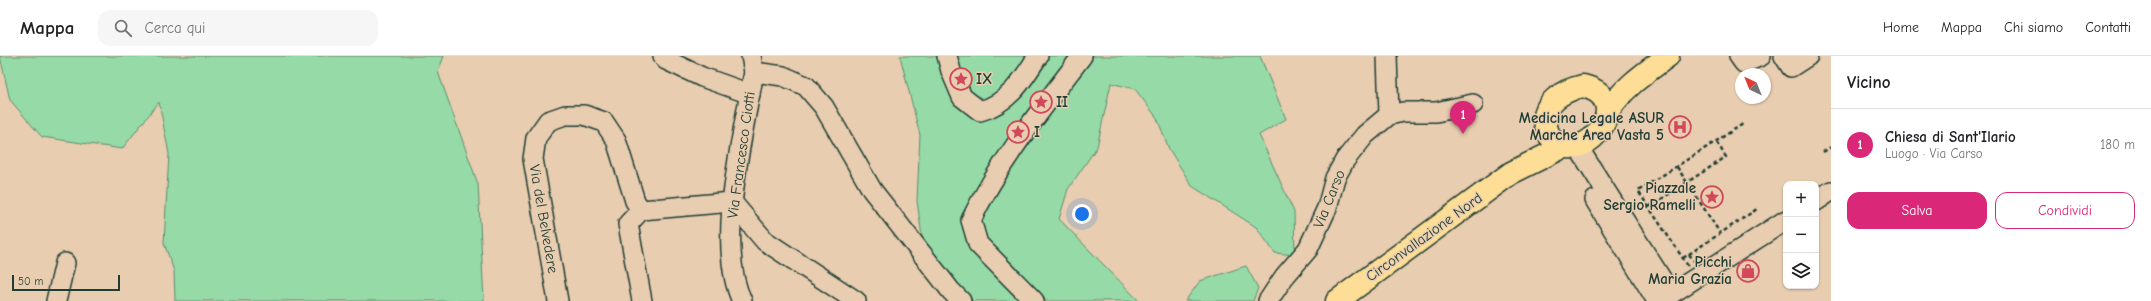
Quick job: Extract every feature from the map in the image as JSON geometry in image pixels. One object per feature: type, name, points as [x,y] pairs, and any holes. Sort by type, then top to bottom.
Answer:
[{"type":"main road","name":"Circonvallazione Nord","points":[[1511,173],[1575,148],[1602,128],[1608,117],[1608,111],[1617,97],[1631,83],[1668,56]]},
{"type":"main road","name":"Circonvallazione Nord","points":[[1338,301],[1511,173],[1532,150],[1546,129],[1545,116],[1556,98],[1573,88],[1583,86],[1595,90],[1612,89],[1631,83]]},
{"type":"main road","points":[[1595,90],[1608,106],[1608,111]]},
{"type":"main road","points":[[1546,129],[1552,138],[1559,144],[1575,148]]},
{"type":"street","points":[[663,56],[666,60],[702,77],[750,94]]},
{"type":"street","points":[[947,56],[951,71],[962,97],[980,111],[995,107],[1008,96],[1028,72],[1038,56]]},
{"type":"street","points":[[1034,301],[978,244],[971,220],[983,196],[1017,143],[1082,56]]},
{"type":"street","points":[[1387,56],[1389,115],[1403,112],[1436,112],[1473,104]]},
{"type":"street","points":[[1739,56],[1744,63],[1761,56]]},
{"type":"street","points":[[1784,56],[1791,67],[1808,56]]},
{"type":"street","points":[[752,64],[806,86],[824,107],[872,190],[936,273],[961,301]]},
{"type":"street","name":"Via Francesco Ciotti","points":[[742,301],[737,290],[730,253],[732,202],[750,94],[752,64]]},
{"type":"street","name":"Via del Belvedere","points":[[558,301],[533,159],[536,138],[548,121],[566,115],[578,115],[604,122],[616,140],[635,201],[641,210]]},
{"type":"street","name":"Via Carso","points":[[1268,301],[1284,277],[1308,249],[1327,208],[1335,178],[1345,160],[1365,135],[1389,115]]},
{"type":"street","points":[[1575,148],[1633,229],[1663,299]]},
{"type":"street","points":[[1575,148],[1663,299]]},
{"type":"street","points":[[1819,199],[1831,191]]},
{"type":"street","points":[[642,301],[628,224],[641,210],[732,202],[765,241],[856,301]]},
{"type":"street","points":[[1663,299],[1783,222]]},
{"type":"street","points":[[56,301],[65,263]]},
{"type":"path","points":[[1687,265],[1638,192],[1743,124]]},
{"type":"path","points":[[1649,207],[1726,157],[1716,141]]},
{"type":"path","points":[[1823,152],[1831,147]]},
{"type":"path","points":[[1677,167],[1720,233]]},
{"type":"path","points":[[1682,258],[1757,209]]},
{"type":"green space","points":[[0,56],[444,56],[438,72],[478,184],[484,301],[175,301],[174,271],[164,243],[169,154],[159,102],[122,149],[42,137],[10,100]]},
{"type":"green space","points":[[900,56],[1260,56],[1286,119],[1259,135],[1294,212],[1295,255],[1275,253],[1256,227],[1192,186],[1169,149],[1157,118],[1135,89],[1111,83],[1097,147],[1068,189],[1059,219],[1139,301],[951,301],[925,258],[917,201],[920,135]]},
{"type":"green space","points":[[1246,266],[1258,288],[1253,301],[1185,301],[1200,281]]},
{"type":"place","name":"IX","points":[[961,79]]},
{"type":"place","name":"II","points":[[1041,102]]},
{"type":"place","name":"Medicina Legale ASUR Marche Area Vasta 5","points":[[1680,127]]},
{"type":"place","name":"I","points":[[1018,132]]},
{"type":"place","name":"Chiesa di Sant'Ilario","points":[[1463,134]]},
{"type":"place","name":"Piazzale Sergio Ramelli","points":[[1712,197]]},
{"type":"place","name":"Picchi Maria Grazia","points":[[1748,271]]}]
